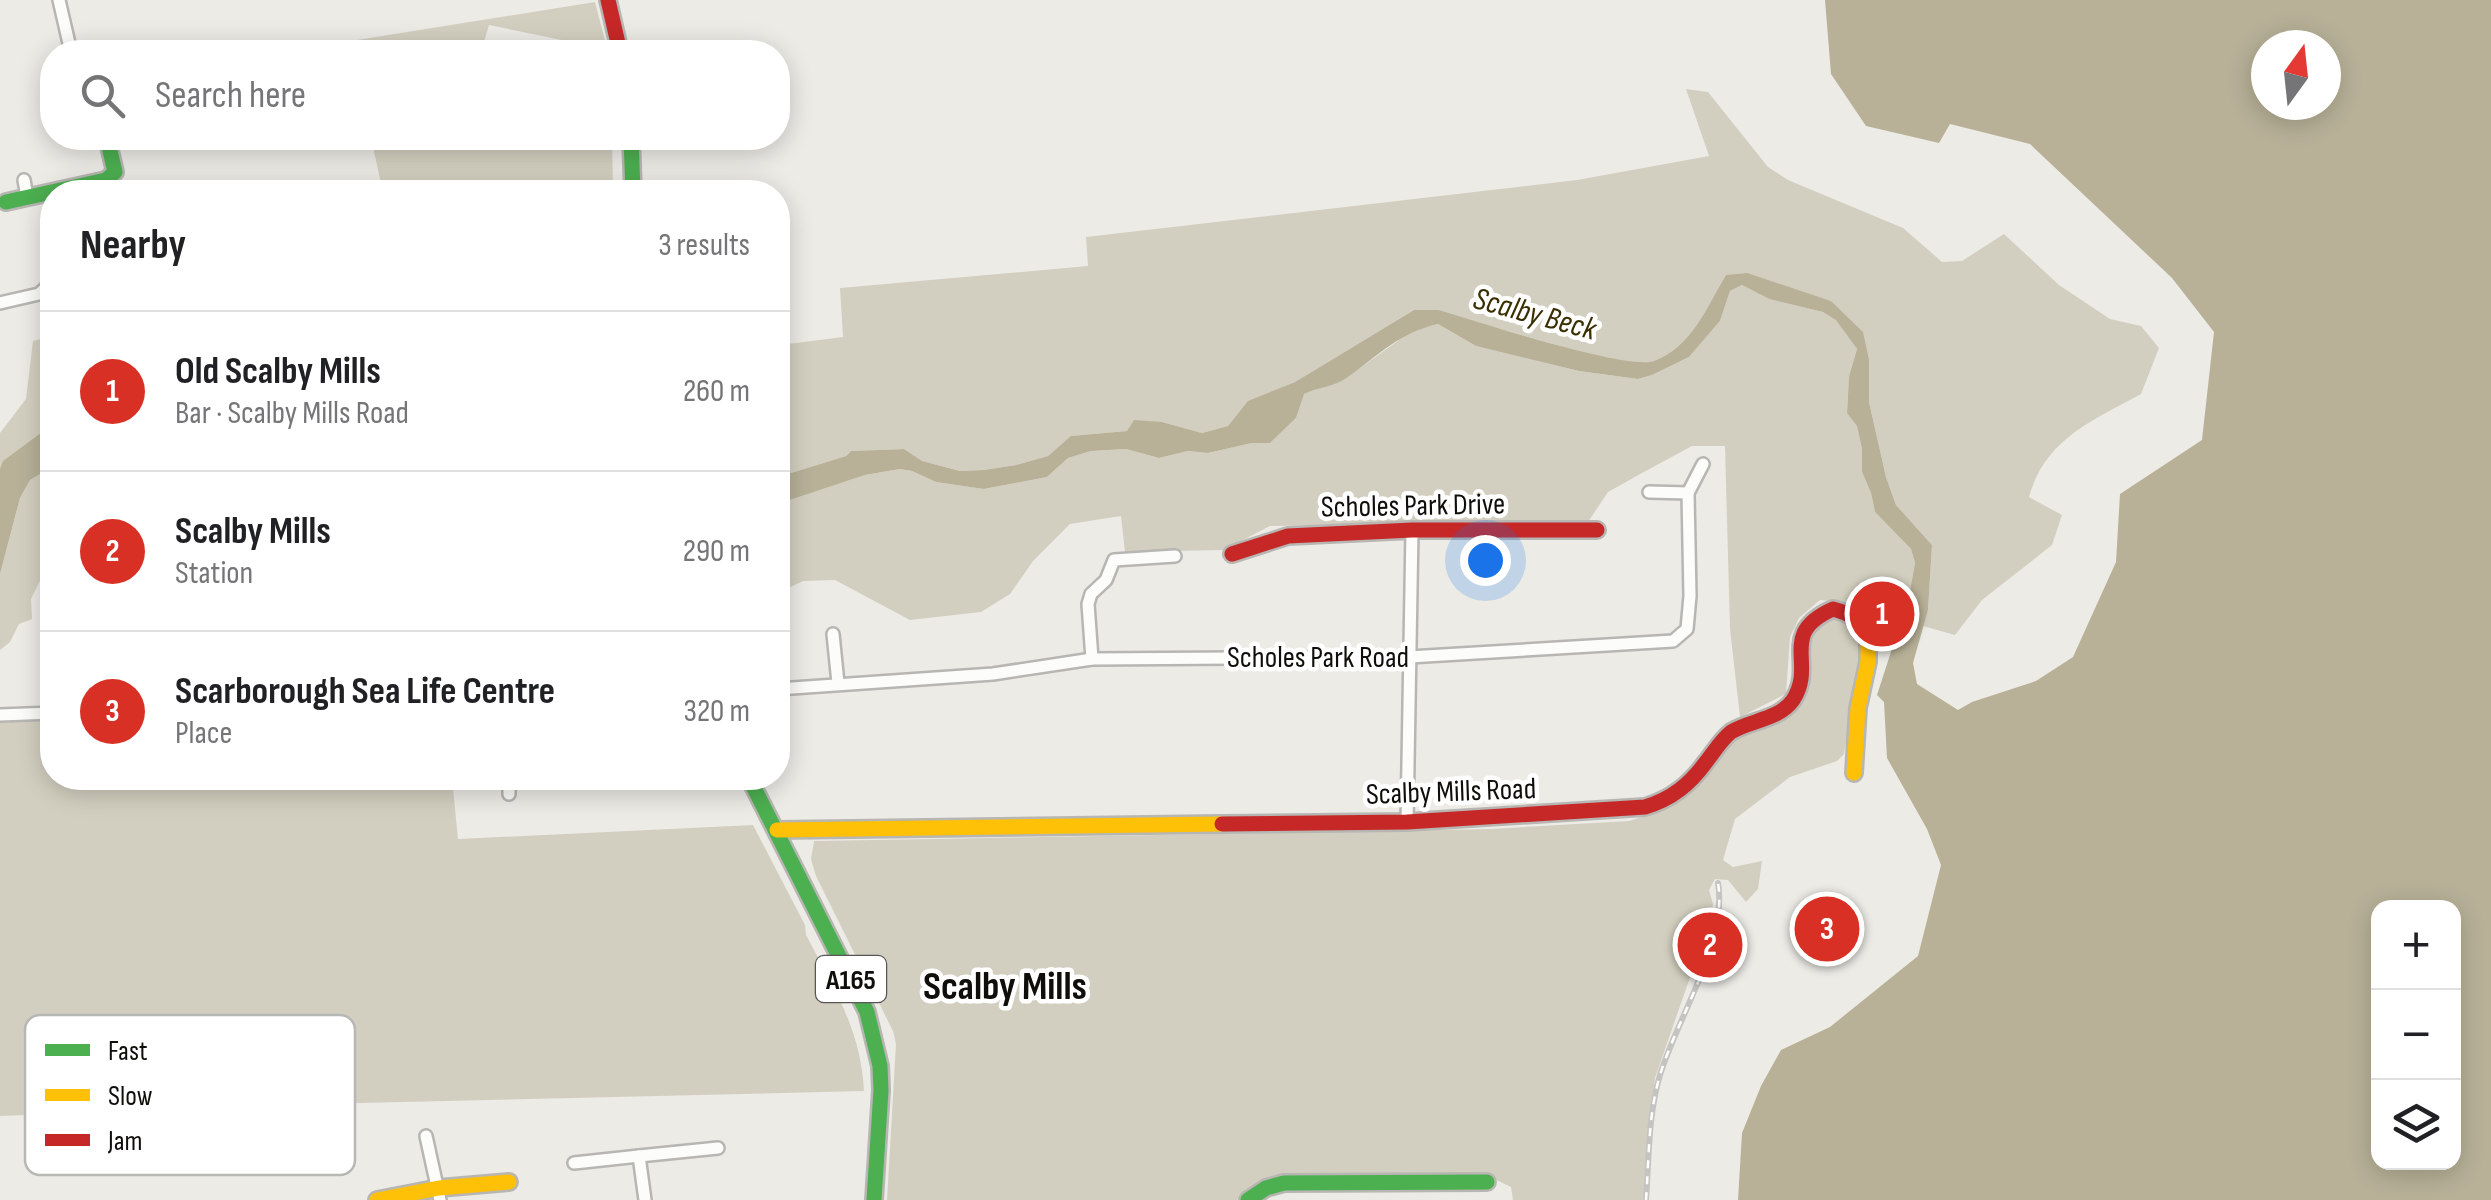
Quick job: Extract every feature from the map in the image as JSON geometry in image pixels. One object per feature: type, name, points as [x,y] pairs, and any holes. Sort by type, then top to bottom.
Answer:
[{"type":"street","points":[[58,0],[68,40]]},
{"type":"street","points":[[608,0],[617,40]]},
{"type":"street","points":[[106,180],[115,172],[109,150]]},
{"type":"street","points":[[631,150],[633,180]]},
{"type":"street","points":[[24,180],[27,198]]},
{"type":"street","points":[[6,202],[40,196]]},
{"type":"street","points":[[0,303],[40,293]]},
{"type":"street","name":"Scholes Park Road","points":[[790,687],[993,674],[1092,659],[1409,658],[1673,641],[1687,629],[1688,492],[1703,464]]},
{"type":"street","points":[[1650,492],[1688,492]]},
{"type":"street","points":[[1407,822],[1412,530]]},
{"type":"street","name":"Scholes Park Drive","points":[[1232,554],[1288,536],[1412,530],[1597,530]]},
{"type":"street","points":[[1092,659],[1088,604],[1091,594],[1106,580],[1114,560],[1174,556]]},
{"type":"street","name":"Scalby Mills Road","points":[[776,830],[1407,822],[1632,810],[1661,804],[1690,782],[1728,735],[1786,708],[1798,689],[1802,635],[1813,619],[1833,610],[1856,616],[1869,635],[1854,773]]},
{"type":"street","points":[[833,634],[838,683]]},
{"type":"street","points":[[0,714],[40,713]]},
{"type":"street","points":[[510,790],[510,794]]},
{"type":"street","name":"A165","points":[[756,790],[867,1012],[880,1066],[881,1090],[874,1200]]},
{"type":"street","points":[[426,1136],[440,1194]]},
{"type":"street","points":[[574,1163],[718,1148]]},
{"type":"street","points":[[639,1156],[645,1200]]},
{"type":"street","points":[[376,1200],[509,1182]]},
{"type":"street","points":[[1248,1200],[1266,1188],[1284,1183],[1487,1182]]},
{"type":"shaded area","points":[[1825,0],[2491,0],[2491,1200],[1738,1200],[1742,1133],[1781,1050],[1830,1027],[1918,956],[1941,865],[1927,829],[1887,758],[1884,702],[1877,695],[1909,596],[1915,563],[1911,549],[1875,512],[1862,472],[1857,426],[1847,413],[1849,376],[1857,349],[1836,320],[1823,312],[1769,299],[1742,285],[1730,291],[1720,321],[1689,357],[1638,379],[1579,371],[1476,346],[1438,324],[1401,339],[1343,380],[1304,394],[1296,418],[1270,443],[1208,453],[1188,451],[1159,458],[1126,449],[1091,451],[1068,458],[1047,477],[984,489],[936,482],[900,469],[865,475],[790,500],[790,473],[851,451],[904,449],[922,461],[960,471],[984,470],[1048,456],[1071,436],[1127,431],[1134,420],[1162,422],[1202,433],[1228,426],[1248,401],[1295,382],[1414,310],[1438,310],[1614,359],[1654,361],[1688,336],[1726,275],[1747,273],[1831,301],[1863,332],[1869,360],[1869,402],[1886,477],[1896,505],[1932,545],[1928,610],[1913,663],[1917,684],[1958,710],[2036,681],[2073,657],[2116,562],[2120,494],[2202,440],[2214,332],[2172,278],[2030,144],[1950,124],[1939,143],[1866,126],[1831,74]]},
{"type":"shaded area","points":[[595,2],[605,40],[562,40],[489,25],[485,40],[357,40]]},
{"type":"shaded area","points":[[1686,89],[1708,92],[1768,167],[1788,180],[1903,228],[1942,262],[1962,261],[2004,234],[2059,285],[2110,319],[2141,326],[2159,348],[2141,394],[2073,434],[2046,460],[2029,497],[2062,515],[2052,545],[1982,600],[1955,635],[1923,626],[1928,610],[1932,545],[1896,505],[1886,477],[1869,402],[1869,360],[1831,301],[1726,275],[1688,336],[1654,361],[1641,363],[1603,357],[1414,310],[1295,382],[1249,401],[1228,426],[1202,433],[1162,422],[1127,431],[1072,436],[1048,456],[984,470],[960,471],[921,461],[904,449],[851,451],[790,473],[790,344],[843,337],[840,288],[1088,266],[1086,237],[1577,180],[1709,156]]},
{"type":"shaded area","points":[[374,150],[612,150],[613,180],[380,180]]},
{"type":"shaded area","points":[[1742,285],[1769,299],[1823,312],[1836,319],[1857,349],[1849,376],[1847,412],[1857,425],[1862,472],[1875,512],[1911,549],[1915,563],[1909,596],[1902,599],[1901,591],[1890,589],[1889,594],[1882,596],[1882,590],[1861,591],[1845,602],[1820,600],[1799,618],[1790,637],[1786,694],[1740,717],[1730,629],[1725,446],[1692,446],[1642,473],[1608,492],[1588,522],[1270,526],[1224,550],[1125,552],[1121,516],[1070,524],[1033,561],[1010,594],[981,612],[910,620],[835,580],[803,581],[790,587],[790,500],[865,475],[900,469],[936,482],[985,489],[1047,477],[1068,458],[1091,451],[1126,449],[1159,458],[1188,451],[1208,453],[1270,443],[1296,418],[1303,394],[1346,378],[1413,330],[1438,324],[1476,346],[1579,371],[1638,379],[1689,357],[1720,321],[1730,291]]},
{"type":"shaded area","points":[[40,339],[40,435],[0,469],[0,433],[26,399],[33,341]]},
{"type":"shaded area","points":[[40,434],[40,474],[30,480],[20,498],[0,574],[0,469],[3,461]]},
{"type":"shaded area","points":[[40,474],[40,581],[31,599],[32,619],[19,624],[10,642],[0,650],[0,574],[20,498],[30,480]]},
{"type":"shaded area","points":[[1830,617],[1847,618],[1860,629],[1861,654],[1844,754],[1837,761],[1790,777],[1735,819],[1723,860],[1733,867],[1762,861],[1758,889],[1746,902],[1728,880],[1715,879],[1709,890],[1711,917],[1655,1078],[1644,1200],[1513,1200],[1511,1187],[1488,1176],[1277,1178],[1251,1188],[1237,1200],[887,1200],[896,1044],[816,876],[811,859],[814,841],[1491,829],[1629,821],[1666,809],[1689,793],[1737,736],[1771,726],[1796,711],[1805,691],[1809,638],[1819,623]]},
{"type":"shaded area","points":[[40,713],[40,790],[453,790],[458,839],[753,825],[805,925],[806,935],[852,1029],[864,1091],[355,1103],[355,1015],[25,1015],[25,1115],[0,1116],[0,715]]},
{"type":"railway","points":[[1646,1200],[1656,1090],[1709,955],[1716,930],[1718,883]]},
{"type":"traffic: fast","points":[[106,180],[115,172],[110,150]]},
{"type":"traffic: fast","points":[[631,150],[633,180]]},
{"type":"traffic: fast","points":[[6,202],[40,195]]},
{"type":"traffic: fast","points":[[755,790],[867,1012],[880,1066],[881,1090],[874,1200]]},
{"type":"traffic: fast","points":[[1248,1200],[1266,1188],[1284,1183],[1487,1182]]},
{"type":"traffic: slow","points":[[1854,773],[1868,640]]},
{"type":"traffic: slow","points":[[777,830],[1222,824]]},
{"type":"traffic: slow","points":[[377,1200],[439,1188],[509,1182]]},
{"type":"traffic: jam","points":[[608,0],[617,40]]},
{"type":"traffic: jam","points":[[1232,554],[1288,536],[1412,530],[1597,530]]},
{"type":"traffic: jam","points":[[1222,824],[1407,822],[1645,807],[1687,784],[1731,732],[1787,707],[1799,686],[1802,639],[1816,619],[1833,609],[1846,613],[1860,623],[1868,640]]},
{"type":"place","name":"Old Scalby Mills","points":[[1882,614]]},
{"type":"place","name":"Scarborough Sea Life Centre","points":[[1827,929]]},
{"type":"place","name":"Scalby Mills","points":[[1710,945]]},
{"type":"district","name":"Scalby Mills","points":[[1005,985]]},
{"type":"water label","name":"Scalby Beck","points":[[1535,313]]}]
